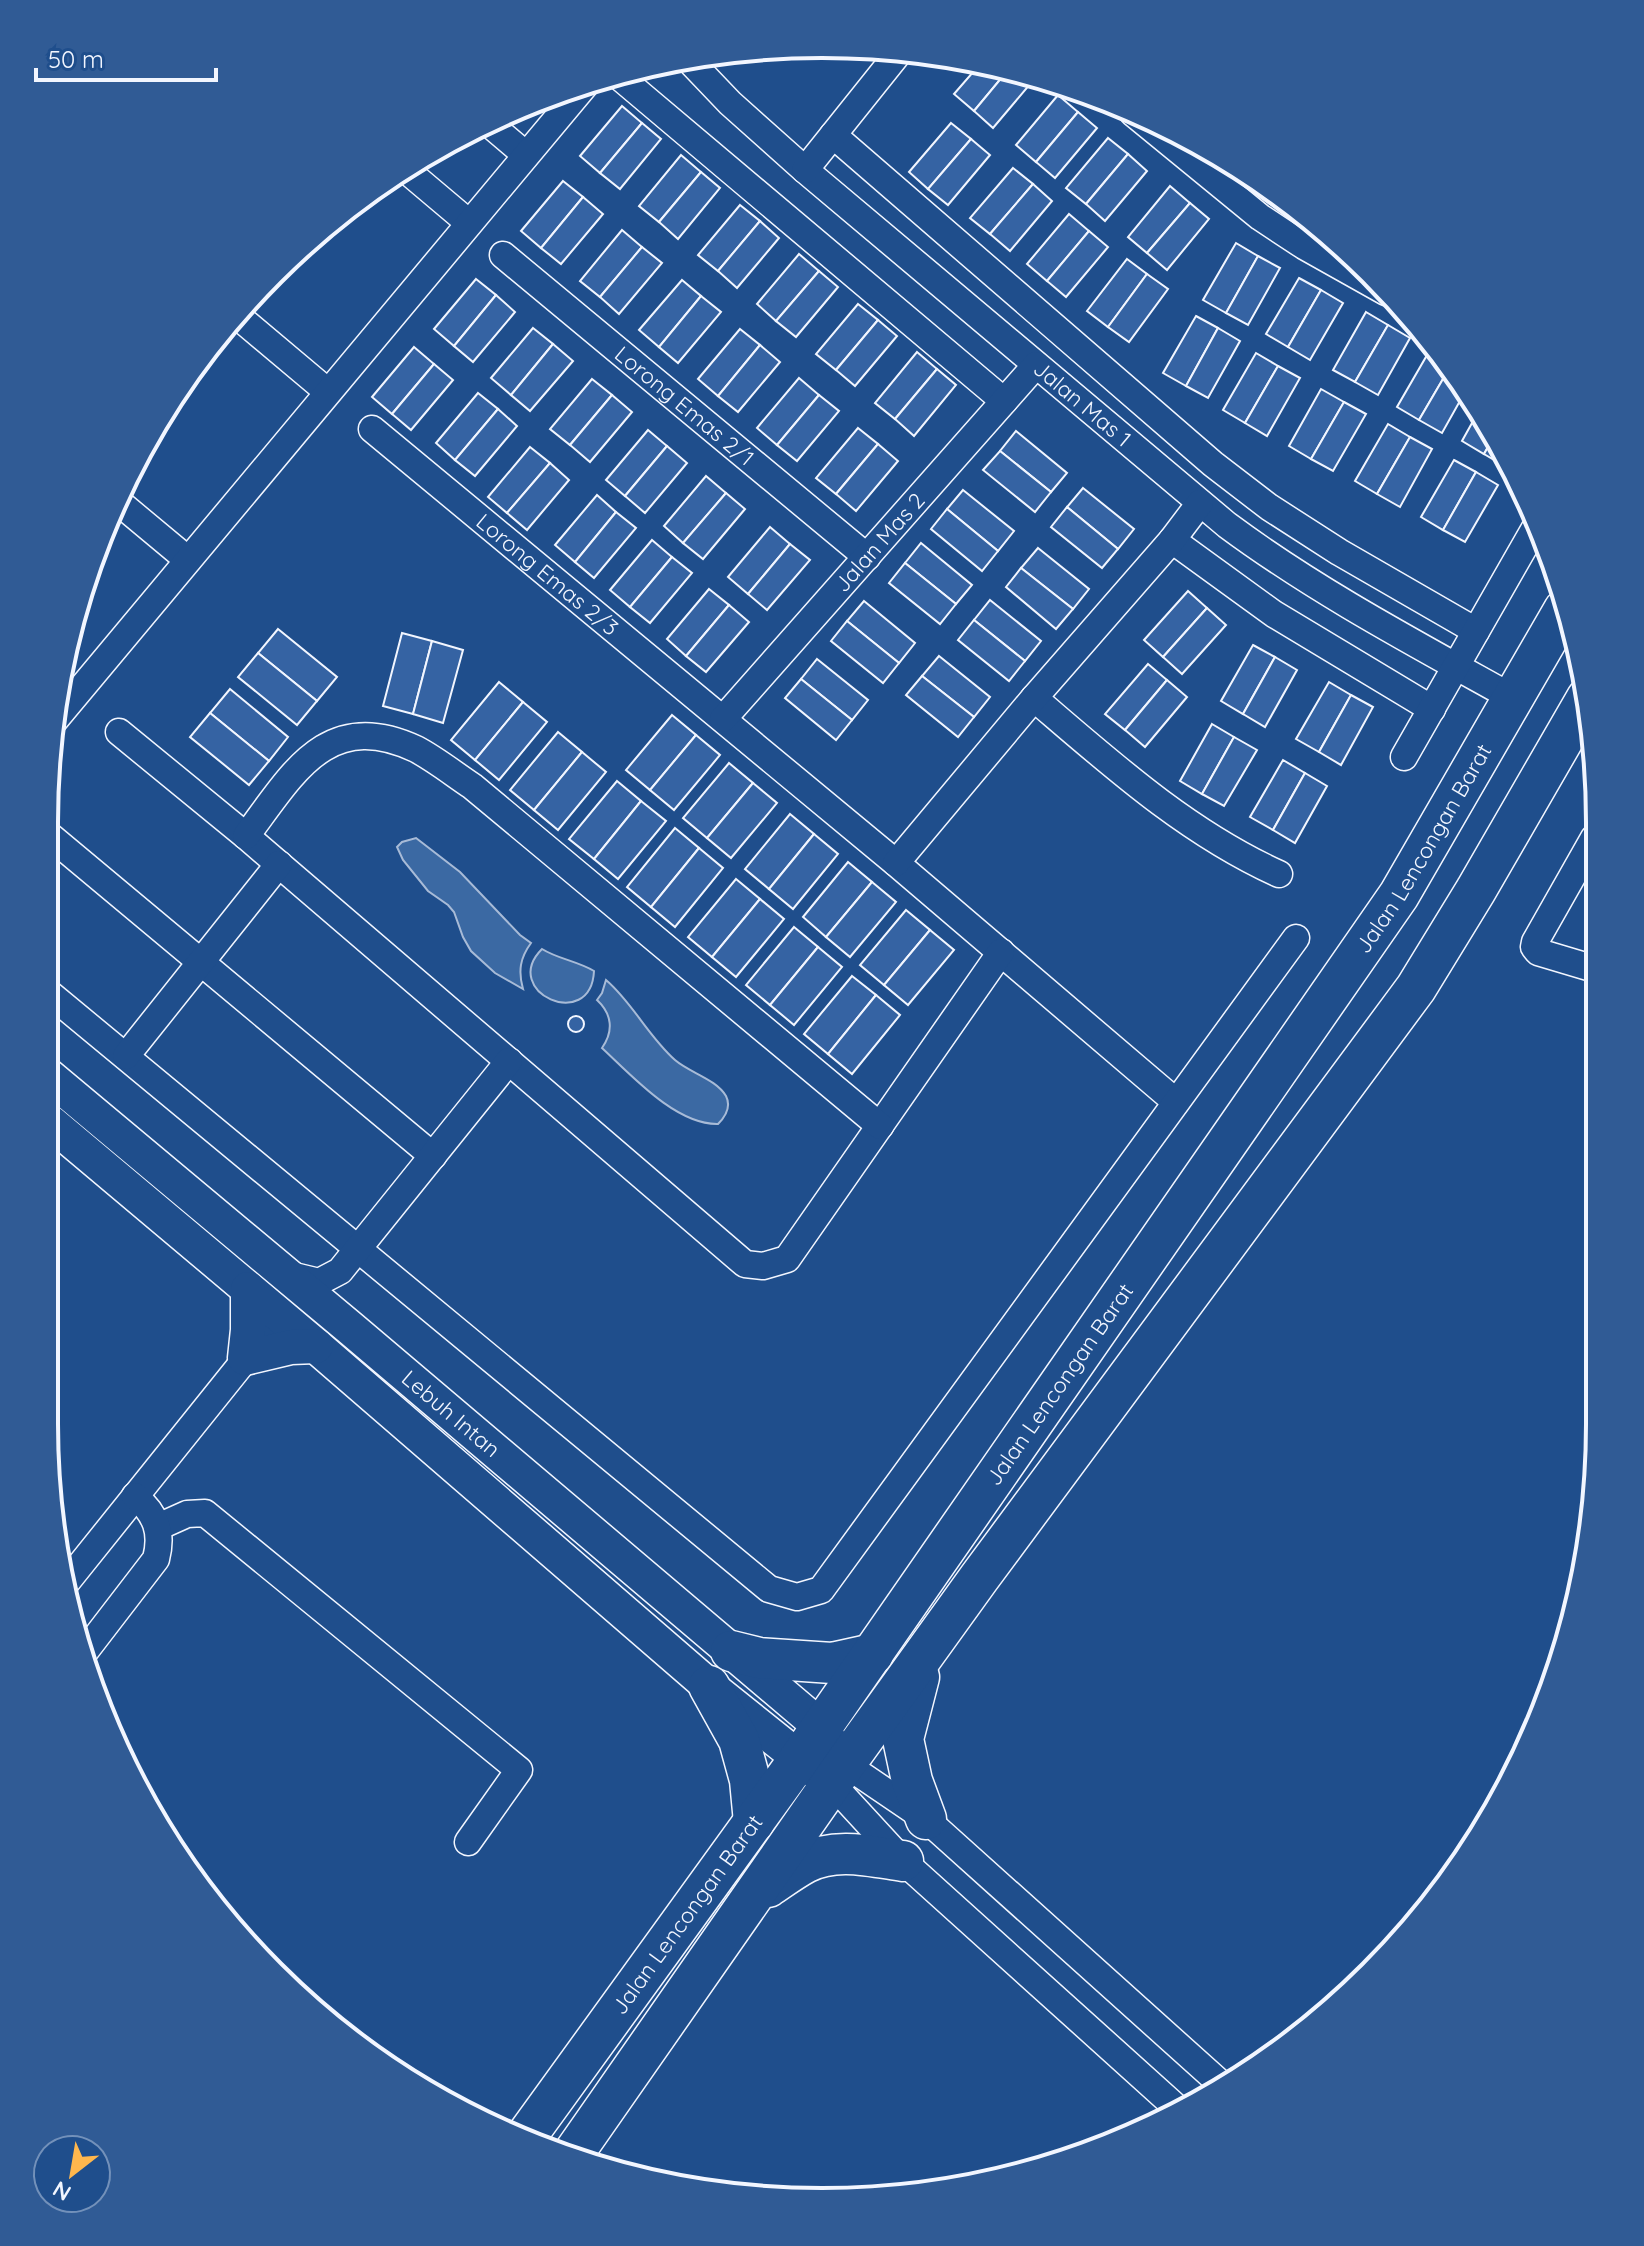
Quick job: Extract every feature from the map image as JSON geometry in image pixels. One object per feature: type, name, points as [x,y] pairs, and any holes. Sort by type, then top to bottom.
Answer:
[{"type":"highway","name":"Jalan Lencongan Barat","points":[[531,2130],[873,1654],[1399,895],[1559,619]]},
{"type":"highway","name":"Jalan Lencongan Barat","points":[[579,2148],[927,1650],[1416,988],[1578,714]]},
{"type":"highway","points":[[926,1819],[912,1781],[903,1739],[927,1650]]},
{"type":"highway","points":[[731,1651],[759,1658],[832,1663],[873,1654]]},
{"type":"highway","points":[[709,1686],[742,1748],[750,1780],[754,1822]]},
{"type":"highway","points":[[752,1898],[806,1862],[832,1853],[903,1861]]},
{"type":"main road","name":"Lebuh Intan","points":[[58,1084],[731,1651],[838,1774]]},
{"type":"main road","name":"Lebuh Intan","points":[[58,1129],[316,1346],[709,1686],[810,1743]]},
{"type":"main road","points":[[248,1289],[245,1358],[291,1347],[316,1346]]},
{"type":"street","points":[[805,170],[891,62]]},
{"type":"street","name":"Jalan Mas 1","points":[[698,69],[730,103],[805,170],[1200,503],[1263,552],[1513,698]]},
{"type":"street","points":[[627,83],[1004,401]]},
{"type":"street","points":[[68,704],[572,100]]},
{"type":"street","points":[[498,131],[526,155]]},
{"type":"street","points":[[833,135],[958,245],[1269,507],[1339,552],[1476,631]]},
{"type":"street","points":[[1166,140],[1260,217],[1353,273]]},
{"type":"street","points":[[414,177],[469,223]]},
{"type":"street","name":"Lorong Emas 2/1","points":[[503,255],[867,557]]},
{"type":"street","points":[[245,322],[328,392]]},
{"type":"street","name":"Jalan Mas 2","points":[[723,719],[1036,365]]},
{"type":"street","name":"Lorong Emas 2/3","points":[[372,429],[896,863],[1176,1102]]},
{"type":"street","points":[[896,863],[1172,540],[1200,503]]},
{"type":"street","points":[[126,508],[188,560]]},
{"type":"street","points":[[1404,757],[1530,536]]},
{"type":"street","points":[[1172,540],[1274,614],[1432,709]]},
{"type":"street","points":[[1034,698],[1179,816],[1248,860],[1279,874]]},
{"type":"street","points":[[119,732],[279,864],[745,1264],[763,1266],[787,1259],[1001,952]]},
{"type":"street","points":[[246,836],[301,764],[327,746],[345,737],[377,737],[415,749],[472,786],[880,1126]]},
{"type":"street","points":[[58,843],[433,1156]]},
{"type":"street","points":[[1586,852],[1534,947],[1538,952],[1586,966]]},
{"type":"street","points":[[126,1056],[279,864]]},
{"type":"street","points":[[58,1001],[769,1589],[797,1597],[821,1590],[1296,938]]},
{"type":"street","points":[[286,1274],[319,1282],[340,1271],[509,1061]]},
{"type":"street","points":[[340,1271],[340,1300],[349,1327]]},
{"type":"street","points":[[73,1574],[280,1316]]},
{"type":"street","points":[[91,1644],[156,1559],[160,1543],[158,1527],[148,1507],[135,1496]]},
{"type":"street","points":[[158,1527],[187,1514],[205,1513],[519,1770],[468,1842]]},
{"type":"street","points":[[838,1774],[926,1819],[1215,2079]]},
{"type":"street","points":[[838,1774],[903,1861],[1171,2103]]},
{"type":"water","points":[[416,838],[460,872],[531,943],[521,965],[523,989],[495,973],[471,951],[454,912],[428,891],[403,860],[397,847]]},
{"type":"water","points":[[542,949],[594,971],[589,990],[579,1000],[565,1003],[539,991],[532,979],[532,965]]},
{"type":"water","points":[[606,980],[675,1060],[722,1090],[728,1107],[718,1124],[702,1122],[670,1108],[602,1048],[610,1023],[606,1011],[597,1000]]},
{"type":"building","points":[[972,73],[1000,80],[974,111],[954,94]]},
{"type":"building","points":[[1000,80],[1028,86],[993,128],[974,111]]},
{"type":"building","points":[[1057,96],[1078,112],[1036,162],[1016,145]]},
{"type":"building","points":[[622,106],[642,123],[600,173],[580,156]]},
{"type":"building","points":[[1078,112],[1097,128],[1055,178],[1036,162]]},
{"type":"building","points":[[642,123],[661,139],[620,189],[600,173]]},
{"type":"building","points":[[951,123],[971,139],[928,189],[909,172]]},
{"type":"building","points":[[1108,138],[1128,154],[1086,204],[1066,188]]},
{"type":"building","points":[[971,139],[990,155],[948,205],[928,189]]},
{"type":"building","points":[[1128,154],[1147,171],[1105,221],[1086,204]]},
{"type":"building","points":[[681,155],[701,172],[659,222],[639,206]]},
{"type":"building","points":[[1013,168],[1033,184],[990,234],[970,218]]},
{"type":"building","points":[[701,172],[720,188],[678,239],[659,222]]},
{"type":"building","points":[[563,181],[583,197],[541,248],[521,231]]},
{"type":"building","points":[[1033,184],[1052,201],[1010,251],[990,234]]},
{"type":"building","points":[[1170,186],[1190,203],[1147,253],[1128,237]]},
{"type":"building","points":[[583,197],[603,214],[561,264],[541,248]]},
{"type":"building","points":[[1190,203],[1209,219],[1167,270],[1147,253]]},
{"type":"building","points":[[740,205],[760,221],[718,271],[698,255]]},
{"type":"building","points":[[1069,214],[1089,231],[1047,281],[1027,264]]},
{"type":"building","points":[[760,221],[779,238],[737,288],[718,271]]},
{"type":"building","points":[[622,230],[642,247],[600,297],[580,281]]},
{"type":"building","points":[[1089,231],[1108,247],[1066,297],[1047,281]]},
{"type":"building","points":[[1236,243],[1258,256],[1226,313],[1203,300]]},
{"type":"building","points":[[642,247],[662,263],[619,314],[600,297]]},
{"type":"building","points":[[799,254],[819,271],[776,321],[757,304]]},
{"type":"building","points":[[1258,256],[1280,268],[1248,325],[1226,313]]},
{"type":"building","points":[[1127,259],[1147,274],[1108,327],[1087,311]]},
{"type":"building","points":[[819,271],[838,287],[796,337],[776,321]]},
{"type":"building","points":[[1147,274],[1168,289],[1129,342],[1108,327]]},
{"type":"building","points":[[1299,278],[1321,290],[1288,347],[1266,334]]},
{"type":"building","points":[[476,279],[496,295],[454,346],[434,329]]},
{"type":"building","points":[[682,280],[701,296],[659,347],[639,330]]},
{"type":"building","points":[[1321,290],[1343,303],[1310,360],[1288,347]]},
{"type":"building","points":[[496,295],[515,312],[473,362],[454,346]]},
{"type":"building","points":[[701,296],[721,312],[678,363],[659,347]]},
{"type":"building","points":[[858,304],[878,320],[836,370],[816,354]]},
{"type":"building","points":[[1366,312],[1388,325],[1355,382],[1333,370]]},
{"type":"building","points":[[1196,316],[1218,328],[1186,386],[1163,373]]},
{"type":"building","points":[[878,320],[897,336],[855,386],[836,370]]},
{"type":"building","points":[[1388,325],[1410,338],[1378,395],[1355,382]]},
{"type":"building","points":[[533,328],[553,344],[511,395],[491,378]]},
{"type":"building","points":[[1218,328],[1240,341],[1208,398],[1186,386]]},
{"type":"building","points":[[740,329],[760,345],[718,396],[698,379]]},
{"type":"building","points":[[553,344],[573,361],[530,411],[511,395]]},
{"type":"building","points":[[760,345],[780,362],[738,412],[718,396]]},
{"type":"building","points":[[414,347],[434,364],[392,414],[372,397]]},
{"type":"building","points":[[917,352],[937,369],[895,419],[875,403]]},
{"type":"building","points":[[1256,353],[1278,366],[1245,423],[1223,410]]},
{"type":"building","points":[[1427,356],[1443,379],[1419,420],[1397,407]]},
{"type":"building","points":[[434,364],[453,380],[411,430],[392,414]]},
{"type":"building","points":[[1278,366],[1300,378],[1267,436],[1245,423]]},
{"type":"building","points":[[937,369],[956,385],[914,436],[895,419]]},
{"type":"building","points":[[799,378],[819,395],[777,445],[757,428]]},
{"type":"building","points":[[592,379],[612,395],[570,445],[550,429]]},
{"type":"building","points":[[1443,379],[1459,402],[1442,433],[1419,420]]},
{"type":"building","points":[[1321,389],[1344,402],[1311,459],[1289,446]]},
{"type":"building","points":[[478,393],[498,409],[455,460],[436,443]]},
{"type":"building","points":[[612,395],[632,412],[590,462],[570,445]]},
{"type":"building","points":[[819,395],[839,411],[797,461],[777,445]]},
{"type":"building","points":[[1344,402],[1366,414],[1333,471],[1311,459]]},
{"type":"building","points":[[498,409],[517,426],[475,476],[455,460]]},
{"type":"building","points":[[1472,422],[1488,447],[1484,454],[1462,441]]},
{"type":"building","points":[[1388,424],[1410,437],[1377,494],[1355,481]]},
{"type":"building","points":[[858,428],[878,444],[836,494],[816,478]]},
{"type":"building","points":[[648,430],[667,446],[625,496],[606,480]]},
{"type":"building","points":[[1016,431],[1067,473],[1051,492],[1000,451]]},
{"type":"building","points":[[1410,437],[1432,449],[1400,507],[1377,494]]},
{"type":"building","points":[[878,444],[898,461],[856,511],[836,494]]},
{"type":"building","points":[[667,446],[687,463],[645,513],[625,496]]},
{"type":"building","points":[[530,447],[550,463],[507,513],[488,497]]},
{"type":"building","points":[[1488,447],[1495,460],[1484,454]]},
{"type":"building","points":[[1000,451],[1051,492],[1035,512],[983,470]]},
{"type":"building","points":[[1454,460],[1476,472],[1443,530],[1421,517]]},
{"type":"building","points":[[550,463],[569,480],[527,530],[507,513]]},
{"type":"building","points":[[1476,472],[1498,485],[1465,542],[1443,530]]},
{"type":"building","points":[[706,476],[726,493],[683,543],[664,526]]},
{"type":"building","points":[[1083,488],[1134,529],[1118,549],[1067,507]]},
{"type":"building","points":[[963,490],[1014,531],[998,551],[947,509]]},
{"type":"building","points":[[726,493],[745,509],[703,559],[683,543]]},
{"type":"building","points":[[597,495],[616,512],[575,562],[555,545]]},
{"type":"building","points":[[1067,507],[1118,549],[1102,568],[1051,527]]},
{"type":"building","points":[[947,509],[998,551],[982,571],[931,529]]},
{"type":"building","points":[[616,512],[636,528],[594,578],[575,562]]},
{"type":"building","points":[[770,527],[790,544],[748,594],[728,577]]},
{"type":"building","points":[[652,540],[672,557],[630,607],[610,590]]},
{"type":"building","points":[[921,543],[972,585],[956,604],[905,563]]},
{"type":"building","points":[[790,544],[810,560],[767,610],[748,594]]},
{"type":"building","points":[[1038,548],[1089,589],[1073,609],[1021,568]]},
{"type":"building","points":[[672,557],[692,573],[650,623],[630,607]]},
{"type":"building","points":[[905,563],[956,604],[940,624],[889,583]]},
{"type":"building","points":[[1021,568],[1073,609],[1056,629],[1006,587]]},
{"type":"building","points":[[709,589],[729,605],[686,656],[667,639]]},
{"type":"building","points":[[1188,591],[1207,608],[1163,657],[1144,640]]},
{"type":"building","points":[[990,600],[1041,641],[1025,661],[974,620]]},
{"type":"building","points":[[864,601],[915,643],[899,663],[847,621]]},
{"type":"building","points":[[729,605],[749,622],[706,672],[686,656]]},
{"type":"building","points":[[1207,608],[1226,625],[1182,674],[1163,657]]},
{"type":"building","points":[[974,620],[1025,661],[1009,681],[958,640]]},
{"type":"building","points":[[847,621],[899,663],[883,683],[831,641]]},
{"type":"building","points":[[278,629],[337,677],[317,701],[258,653]]},
{"type":"building","points":[[402,633],[432,641],[413,714],[383,706]]},
{"type":"building","points":[[432,641],[463,650],[443,723],[413,714]]},
{"type":"building","points":[[1253,645],[1275,657],[1243,714],[1221,701]]},
{"type":"building","points":[[258,653],[317,701],[297,725],[238,677]]},
{"type":"building","points":[[939,656],[990,697],[974,717],[922,676]]},
{"type":"building","points":[[1275,657],[1297,670],[1265,727],[1243,714]]},
{"type":"building","points":[[817,659],[868,700],[852,720],[801,679]]},
{"type":"building","points":[[1148,664],[1167,680],[1125,730],[1105,714]]},
{"type":"building","points":[[922,676],[974,717],[958,737],[906,695]]},
{"type":"building","points":[[801,679],[852,720],[836,740],[785,698]]},
{"type":"building","points":[[1167,680],[1187,697],[1145,747],[1125,730]]},
{"type":"building","points":[[499,682],[523,702],[475,760],[451,740]]},
{"type":"building","points":[[1329,682],[1351,695],[1319,752],[1296,739]]},
{"type":"building","points":[[230,689],[288,737],[269,761],[210,713]]},
{"type":"building","points":[[1351,695],[1373,707],[1341,765],[1319,752]]},
{"type":"building","points":[[523,702],[547,722],[499,780],[475,760]]},
{"type":"building","points":[[210,713],[269,761],[249,785],[190,737]]},
{"type":"building","points":[[672,715],[696,735],[650,790],[626,770]]},
{"type":"building","points":[[1212,724],[1234,737],[1202,794],[1180,781]]},
{"type":"building","points":[[558,732],[582,752],[534,810],[510,790]]},
{"type":"building","points":[[696,735],[720,755],[674,810],[650,790]]},
{"type":"building","points":[[1234,737],[1257,750],[1224,806],[1202,794]]},
{"type":"building","points":[[582,752],[606,772],[558,830],[534,810]]},
{"type":"building","points":[[1283,760],[1305,773],[1273,830],[1250,817]]},
{"type":"building","points":[[729,763],[753,783],[707,838],[683,818]]},
{"type":"building","points":[[1305,773],[1327,786],[1295,843],[1273,830]]},
{"type":"building","points":[[617,781],[641,801],[594,859],[569,839]]},
{"type":"building","points":[[753,783],[777,803],[731,858],[707,838]]},
{"type":"building","points":[[641,801],[666,821],[618,879],[594,859]]},
{"type":"building","points":[[790,814],[814,834],[769,889],[745,869]]},
{"type":"building","points":[[675,828],[699,848],[651,907],[627,887]]},
{"type":"building","points":[[814,834],[838,854],[793,909],[769,889]]},
{"type":"building","points":[[699,848],[723,868],[675,927],[651,907]]},
{"type":"building","points":[[848,862],[872,882],[826,937],[803,917]]},
{"type":"building","points":[[736,879],[760,899],[712,957],[688,937]]},
{"type":"building","points":[[872,882],[896,902],[850,957],[826,937]]},
{"type":"building","points":[[760,899],[784,919],[736,977],[712,957]]},
{"type":"building","points":[[906,910],[930,930],[884,985],[860,965]]},
{"type":"building","points":[[794,927],[818,947],[770,1005],[746,985]]},
{"type":"building","points":[[930,930],[954,950],[908,1005],[884,985]]},
{"type":"building","points":[[818,947],[842,967],[794,1025],[770,1005]]},
{"type":"building","points":[[852,976],[876,995],[828,1054],[804,1034]]},
{"type":"building","points":[[876,995],[900,1015],[852,1074],[828,1054]]},
{"type":"building","points":[[576,1016],[584,1024],[576,1032],[568,1024]]}]
